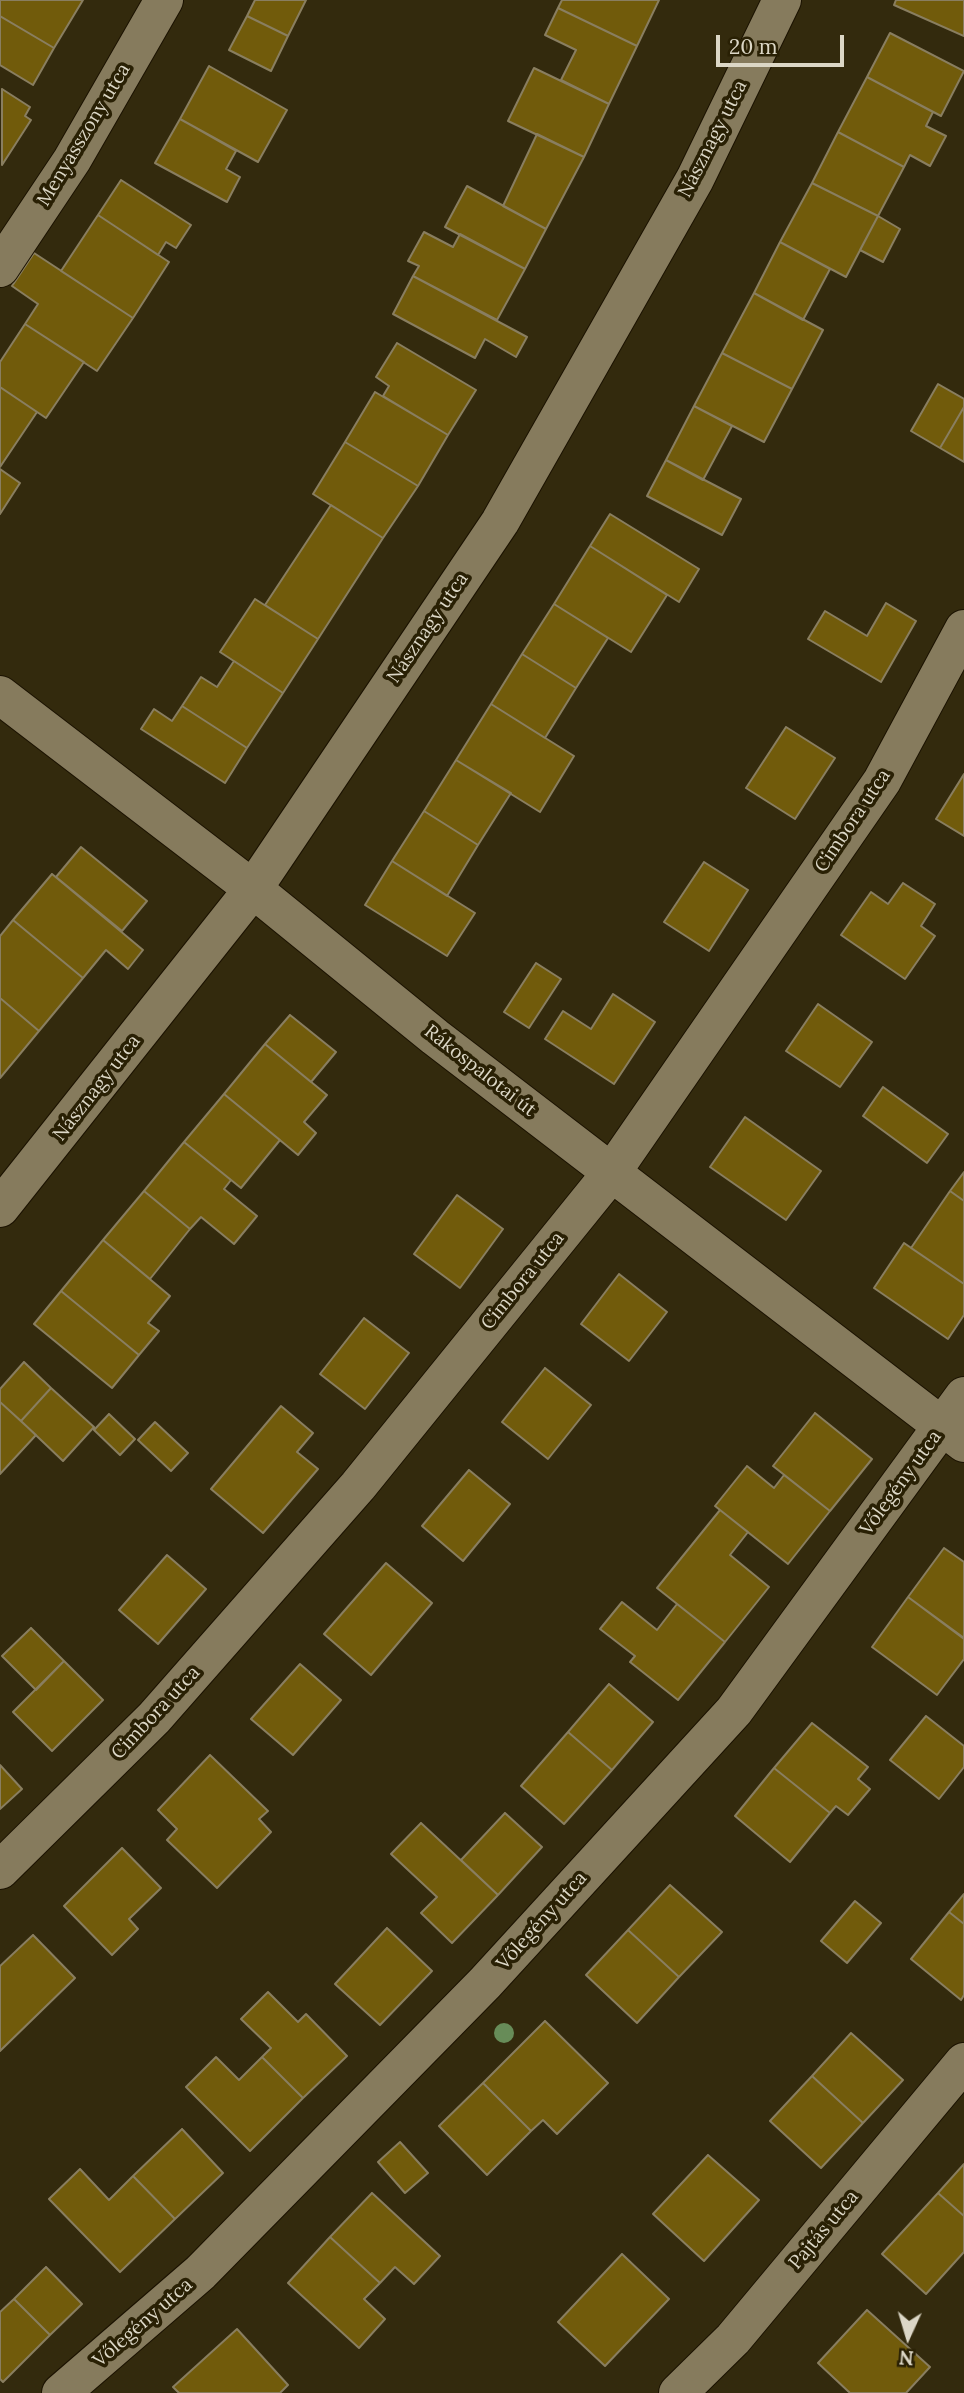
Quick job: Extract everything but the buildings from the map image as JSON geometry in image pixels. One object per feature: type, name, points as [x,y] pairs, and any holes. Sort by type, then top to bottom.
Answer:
[{"type":"street","name":"Menyasszony utca","points":[[0,268],[72,160],[164,0]]},
{"type":"street","name":"Násznagy utca","points":[[0,1208],[253,889],[500,522],[695,179],[782,0]]},
{"type":"street","name":"Cimbora utca","points":[[0,1870],[154,1718],[358,1486],[612,1172],[882,781],[964,629]]},
{"type":"street","name":"Rákospalotai út","points":[[0,695],[253,889],[435,1037],[953,1435]]},
{"type":"street","name":"Vőlegény utca","points":[[61,2393],[201,2272],[485,1983],[734,1711],[953,1435],[964,1396]]},
{"type":"street","name":"Pajtás utca","points":[[678,2393],[733,2339],[964,2062]]}]
